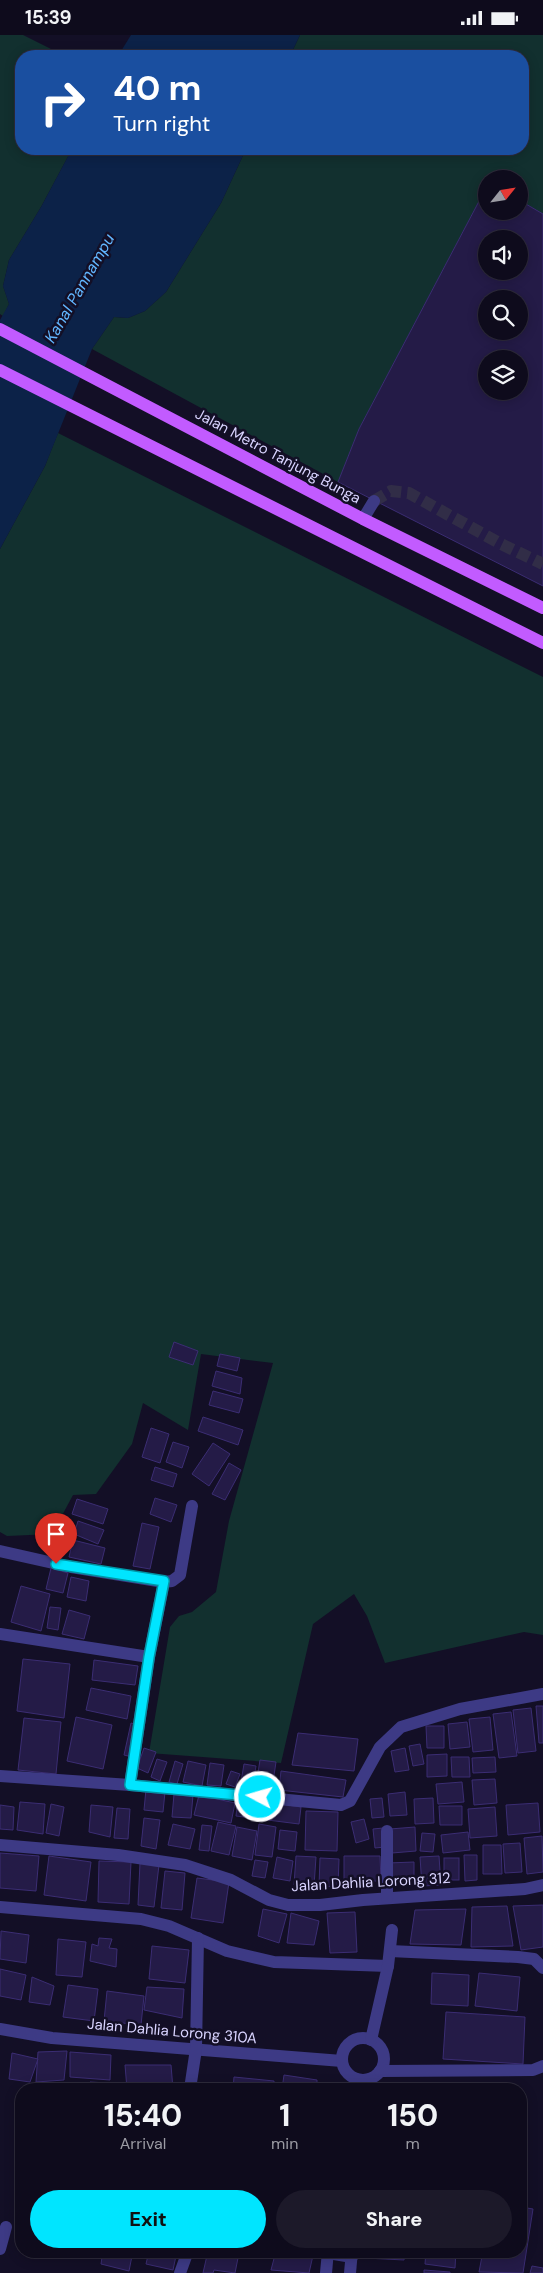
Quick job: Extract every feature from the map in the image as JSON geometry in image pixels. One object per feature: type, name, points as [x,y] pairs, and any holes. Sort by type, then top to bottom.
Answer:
[{"type":"main road","name":"Jalan Metro Tanjung Bunga","points":[[0,329],[363,519],[543,608]]},
{"type":"main road","points":[[0,370],[543,643]]},
{"type":"street","points":[[363,519],[374,501]]},
{"type":"street","points":[[0,1551],[71,1567],[172,1581],[180,1575],[192,1506]]},
{"type":"street","points":[[130,1785],[149,1657],[164,1581]]},
{"type":"street","points":[[0,1634],[149,1657]]},
{"type":"street","points":[[0,1776],[130,1785],[328,1805],[346,1803],[355,1794],[380,1747],[401,1727],[460,1709],[543,1695]]},
{"type":"street","points":[[387,1831],[387,1898]]},
{"type":"street","name":"Jalan Dahlia Lorong 312","points":[[0,1845],[118,1855],[185,1865],[231,1880],[269,1900],[288,1905],[320,1905],[387,1898],[525,1889],[543,1885]]},
{"type":"street","points":[[0,1907],[141,1919],[169,1926],[227,1951],[274,1962],[388,1966]]},
{"type":"street","points":[[371,2040],[388,1966],[392,1930]]},
{"type":"street","points":[[191,2083],[196,2049],[198,1938]]},
{"type":"street","points":[[390,1951],[518,1957],[534,1959],[543,1968]]},
{"type":"street","name":"Jalan Dahlia Lorong 310A","points":[[0,2029],[52,2038],[342,2061]]},
{"type":"street","points":[[352,2083],[344,2068],[342,2054],[351,2042],[357,2039],[371,2040],[377,2044],[384,2057],[380,2071],[369,2083]]},
{"type":"street","points":[[380,2071],[533,2070],[543,2066]]},
{"type":"street","points":[[0,2249],[6,2227]]},
{"type":"street","points":[[180,2273],[185,2258]]},
{"type":"street","points":[[326,2273],[327,2258]]},
{"type":"street","points":[[350,2273],[352,2258]]},
{"type":"green space","points":[[0,35],[23,35],[53,50],[15,50],[15,155],[69,155],[41,207],[9,260],[3,286],[9,304],[3,316],[0,314]]},
{"type":"green space","points":[[300,35],[543,35],[543,214],[528,205],[528,170],[478,170],[478,203],[359,429],[338,482],[92,349],[114,317],[128,318],[145,311],[166,292],[221,203],[243,155],[529,155],[529,50],[293,50]]},
{"type":"green space","points":[[58,433],[543,677],[543,1635],[524,1632],[385,1663],[367,1616],[354,1594],[313,1624],[281,1763],[149,1753],[170,1627],[179,1616],[192,1612],[216,1592],[229,1521],[273,1363],[201,1354],[188,1430],[143,1403],[132,1444],[96,1494],[73,1495],[52,1534],[7,1536],[0,1532],[0,549],[45,466]]},
{"type":"water","points":[[131,35],[300,35],[293,50],[122,50]]},
{"type":"water","name":"Kanal Pannampu","points":[[69,155],[243,155],[221,203],[166,292],[145,311],[128,318],[114,317],[92,349],[45,466],[0,549],[0,320],[9,304],[3,286],[9,260],[41,207]]},
{"type":"building","points":[[478,203],[478,220],[528,220],[528,205],[543,214],[543,586],[338,482],[359,429]]},
{"type":"building","points":[[174,1342],[198,1351],[193,1365],[169,1357]]},
{"type":"building","points":[[220,1354],[240,1358],[237,1371],[217,1366]]},
{"type":"building","points":[[216,1371],[242,1378],[240,1394],[212,1386]]},
{"type":"building","points":[[213,1391],[243,1399],[239,1413],[209,1405]]},
{"type":"building","points":[[203,1417],[243,1430],[238,1445],[198,1431]]},
{"type":"building","points":[[151,1428],[169,1434],[160,1463],[142,1457]]},
{"type":"building","points":[[173,1442],[189,1447],[182,1468],[166,1462]]},
{"type":"building","points":[[213,1443],[230,1454],[209,1486],[192,1474]]},
{"type":"building","points":[[229,1463],[241,1470],[225,1500],[212,1494]]},
{"type":"building","points":[[155,1467],[177,1474],[173,1487],[151,1480]]},
{"type":"building","points":[[155,1498],[177,1505],[171,1522],[150,1514]]},
{"type":"building","points":[[77,1499],[108,1509],[103,1524],[72,1514]]},
{"type":"building","points":[[78,1521],[104,1530],[98,1544],[74,1534]]},
{"type":"building","points":[[142,1523],[159,1527],[150,1569],[133,1566]]},
{"type":"building","points":[[73,1540],[105,1548],[101,1564],[69,1557]]},
{"type":"building","points":[[51,1568],[68,1573],[63,1593],[46,1589]]},
{"type":"building","points":[[71,1577],[89,1581],[86,1601],[67,1597]]},
{"type":"building","points":[[21,1586],[50,1594],[41,1631],[11,1622]]},
{"type":"building","points":[[50,1607],[61,1608],[58,1630],[47,1628]]},
{"type":"building","points":[[69,1610],[90,1616],[84,1639],[62,1634]]},
{"type":"building","points":[[23,1659],[70,1664],[64,1718],[17,1711]]},
{"type":"building","points":[[94,1660],[138,1666],[135,1685],[92,1680]]},
{"type":"building","points":[[91,1688],[131,1696],[127,1719],[86,1710]]},
{"type":"building","points":[[536,1706],[543,1706],[543,1743],[539,1743]]},
{"type":"building","points":[[531,1708],[536,1751],[518,1753],[513,1710]]},
{"type":"building","points":[[511,1712],[517,1756],[499,1758],[493,1714]]},
{"type":"building","points":[[76,1717],[112,1725],[103,1769],[67,1761]]},
{"type":"building","points":[[490,1717],[493,1750],[473,1752],[469,1719]]},
{"type":"building","points":[[24,1718],[61,1722],[56,1774],[18,1770]]},
{"type":"building","points":[[467,1722],[470,1747],[450,1749],[448,1724]]},
{"type":"building","points":[[131,1723],[139,1725],[132,1757],[124,1755]]},
{"type":"building","points":[[426,1726],[444,1726],[444,1748],[427,1748]]},
{"type":"building","points":[[298,1733],[358,1739],[354,1771],[292,1765]]},
{"type":"building","points":[[420,1744],[424,1764],[413,1766],[409,1746]]},
{"type":"building","points":[[144,1748],[156,1752],[148,1773],[137,1768]]},
{"type":"building","points":[[405,1748],[409,1770],[395,1772],[391,1751]]},
{"type":"building","points":[[447,1754],[447,1776],[427,1777],[427,1755]]},
{"type":"building","points":[[451,1757],[469,1757],[470,1777],[452,1777]]},
{"type":"building","points":[[495,1757],[496,1772],[473,1773],[472,1758]]},
{"type":"building","points":[[157,1759],[167,1762],[160,1781],[151,1777]]},
{"type":"building","points":[[260,1760],[276,1762],[273,1782],[257,1779]]},
{"type":"building","points":[[175,1761],[183,1764],[177,1784],[169,1782]]},
{"type":"building","points":[[188,1761],[206,1765],[202,1786],[183,1782]]},
{"type":"building","points":[[210,1763],[224,1765],[221,1786],[207,1785]]},
{"type":"building","points":[[244,1764],[256,1766],[252,1790],[240,1788]]},
{"type":"building","points":[[231,1771],[240,1774],[235,1787],[226,1784]]},
{"type":"building","points":[[281,1771],[346,1780],[343,1797],[279,1790]]},
{"type":"building","points":[[495,1779],[497,1803],[474,1805],[472,1780]]},
{"type":"building","points":[[462,1782],[464,1802],[438,1804],[436,1784]]},
{"type":"building","points":[[146,1789],[165,1792],[163,1812],[144,1810]]},
{"type":"building","points":[[405,1792],[407,1815],[390,1816],[388,1794]]},
{"type":"building","points":[[174,1794],[193,1795],[191,1818],[172,1817]]},
{"type":"building","points":[[199,1795],[235,1803],[231,1823],[194,1815]]},
{"type":"building","points":[[238,1798],[301,1807],[299,1824],[236,1816]]},
{"type":"building","points":[[382,1798],[384,1817],[372,1818],[370,1799]]},
{"type":"building","points":[[433,1798],[434,1823],[415,1824],[414,1799]]},
{"type":"building","points":[[20,1802],[45,1804],[43,1834],[17,1830]]},
{"type":"building","points":[[538,1803],[540,1832],[508,1835],[506,1805]]},
{"type":"building","points":[[51,1804],[64,1807],[59,1836],[46,1833]]},
{"type":"building","points":[[0,1805],[14,1807],[13,1830],[0,1829]]},
{"type":"building","points":[[91,1805],[113,1807],[110,1837],[89,1832]]},
{"type":"building","points":[[439,1806],[462,1806],[462,1825],[440,1825]]},
{"type":"building","points":[[495,1807],[497,1836],[470,1838],[468,1809]]},
{"type":"building","points":[[117,1808],[130,1809],[128,1839],[114,1838]]},
{"type":"building","points":[[306,1811],[338,1812],[337,1851],[305,1850]]},
{"type":"building","points":[[144,1818],[160,1820],[156,1849],[141,1846]]},
{"type":"building","points":[[364,1819],[369,1839],[356,1843],[351,1822]]},
{"type":"building","points":[[218,1822],[236,1826],[229,1855],[211,1851]]},
{"type":"building","points":[[173,1824],[195,1829],[190,1849],[168,1845]]},
{"type":"building","points":[[259,1824],[276,1827],[272,1857],[255,1855]]},
{"type":"building","points":[[202,1825],[212,1826],[209,1851],[199,1850]]},
{"type":"building","points":[[237,1827],[257,1831],[252,1860],[232,1856]]},
{"type":"building","points":[[415,1827],[416,1851],[392,1853],[390,1829]]},
{"type":"building","points":[[383,1828],[385,1847],[375,1848],[373,1829]]},
{"type":"building","points":[[280,1830],[297,1832],[295,1851],[278,1849]]},
{"type":"building","points":[[468,1832],[470,1850],[443,1853],[441,1835]]},
{"type":"building","points":[[422,1833],[435,1834],[433,1852],[420,1851]]},
{"type":"building","points":[[542,1836],[543,1872],[527,1874],[524,1838]]},
{"type":"building","points":[[520,1843],[522,1872],[505,1873],[503,1844]]},
{"type":"building","points":[[483,1845],[501,1845],[502,1874],[483,1874]]},
{"type":"building","points":[[0,1853],[39,1856],[36,1891],[0,1888]]},
{"type":"building","points":[[464,1855],[477,1855],[477,1880],[465,1881]]},
{"type":"building","points":[[49,1856],[91,1862],[86,1901],[44,1895]]},
{"type":"building","points":[[296,1856],[316,1857],[314,1886],[294,1885]]},
{"type":"building","points":[[344,1856],[380,1856],[381,1881],[344,1881]]},
{"type":"building","points":[[439,1856],[441,1885],[422,1886],[420,1857]]},
{"type":"building","points":[[277,1857],[293,1861],[290,1881],[273,1878]]},
{"type":"building","points":[[320,1858],[339,1859],[338,1887],[319,1886]]},
{"type":"building","points":[[444,1858],[459,1858],[459,1880],[444,1880]]},
{"type":"building","points":[[255,1860],[268,1862],[265,1878],[252,1876]]},
{"type":"building","points":[[99,1861],[131,1862],[129,1904],[98,1902]]},
{"type":"building","points":[[414,1862],[414,1884],[389,1885],[388,1863]]},
{"type":"building","points":[[140,1863],[159,1865],[154,1907],[138,1905]]},
{"type":"building","points":[[165,1871],[185,1873],[182,1910],[161,1908]]},
{"type":"building","points":[[197,1878],[229,1882],[223,1923],[191,1918]]},
{"type":"building","points":[[543,1905],[543,1947],[521,1950],[513,1906]]},
{"type":"building","points":[[507,1906],[513,1946],[471,1947],[472,1907]]},
{"type":"building","points":[[263,1909],[287,1914],[279,1943],[258,1936]]},
{"type":"building","points":[[466,1909],[461,1945],[410,1944],[415,1910]]},
{"type":"building","points":[[355,1912],[357,1952],[330,1953],[327,1913]]},
{"type":"building","points":[[291,1913],[319,1921],[314,1945],[287,1943]]},
{"type":"building","points":[[1,1931],[29,1935],[26,1963],[0,1959]]},
{"type":"building","points":[[99,1938],[112,1939],[109,1948],[117,1949],[116,1967],[90,1961],[92,1944],[98,1946]]},
{"type":"building","points":[[58,1939],[86,1942],[82,1977],[56,1975]]},
{"type":"building","points":[[152,1946],[189,1950],[185,1983],[149,1979]]},
{"type":"building","points":[[0,1969],[26,1975],[21,2000],[0,1996]]},
{"type":"building","points":[[432,1973],[469,1975],[468,2006],[431,2004]]},
{"type":"building","points":[[479,1973],[520,1977],[517,2011],[475,2006]]},
{"type":"building","points":[[32,1977],[54,1986],[50,2005],[29,2002]]},
{"type":"building","points":[[68,1985],[98,1989],[94,2021],[63,2017]]},
{"type":"building","points":[[147,1987],[184,1989],[182,2018],[144,2010]]},
{"type":"building","points":[[107,1991],[144,1996],[141,2025],[104,2021]]},
{"type":"building","points":[[446,2012],[525,2017],[523,2064],[443,2059]]},
{"type":"building","points":[[67,2051],[64,2080],[36,2082],[38,2052]]},
{"type":"building","points":[[70,2052],[111,2055],[110,2080],[70,2077]]},
{"type":"building","points":[[12,2053],[38,2059],[30,2082],[9,2079]]},
{"type":"building","points":[[125,2065],[171,2065],[172,2083],[126,2083]]},
{"type":"building","points":[[284,2075],[317,2080],[317,2083],[283,2083]]},
{"type":"building","points":[[234,2077],[274,2081],[274,2083],[234,2083]]},
{"type":"building","points":[[527,2208],[533,2209],[527,2247]]},
{"type":"building","points":[[102,2258],[132,2258],[129,2271],[101,2264]]},
{"type":"building","points":[[147,2258],[176,2258],[173,2270],[146,2264]]},
{"type":"building","points":[[206,2258],[238,2258],[235,2273],[214,2270],[213,2273],[203,2273]]},
{"type":"building","points":[[274,2258],[312,2258],[309,2273],[271,2270]]},
{"type":"building","points":[[366,2258],[404,2258],[404,2260]]},
{"type":"building","points":[[425,2258],[456,2258],[455,2268],[425,2264]]},
{"type":"building","points":[[482,2258],[525,2258],[523,2273],[479,2272]]},
{"type":"building","points":[[532,2266],[543,2268],[543,2273],[530,2273]]},
{"type":"building","points":[[424,2270],[450,2272],[450,2273],[424,2273]]},
{"type":"tunnel","points":[[374,501],[391,491],[409,493],[501,544],[543,564]]},
{"type":"route","points":[[56,1564],[164,1581],[149,1657],[130,1785],[260,1797]]}]
